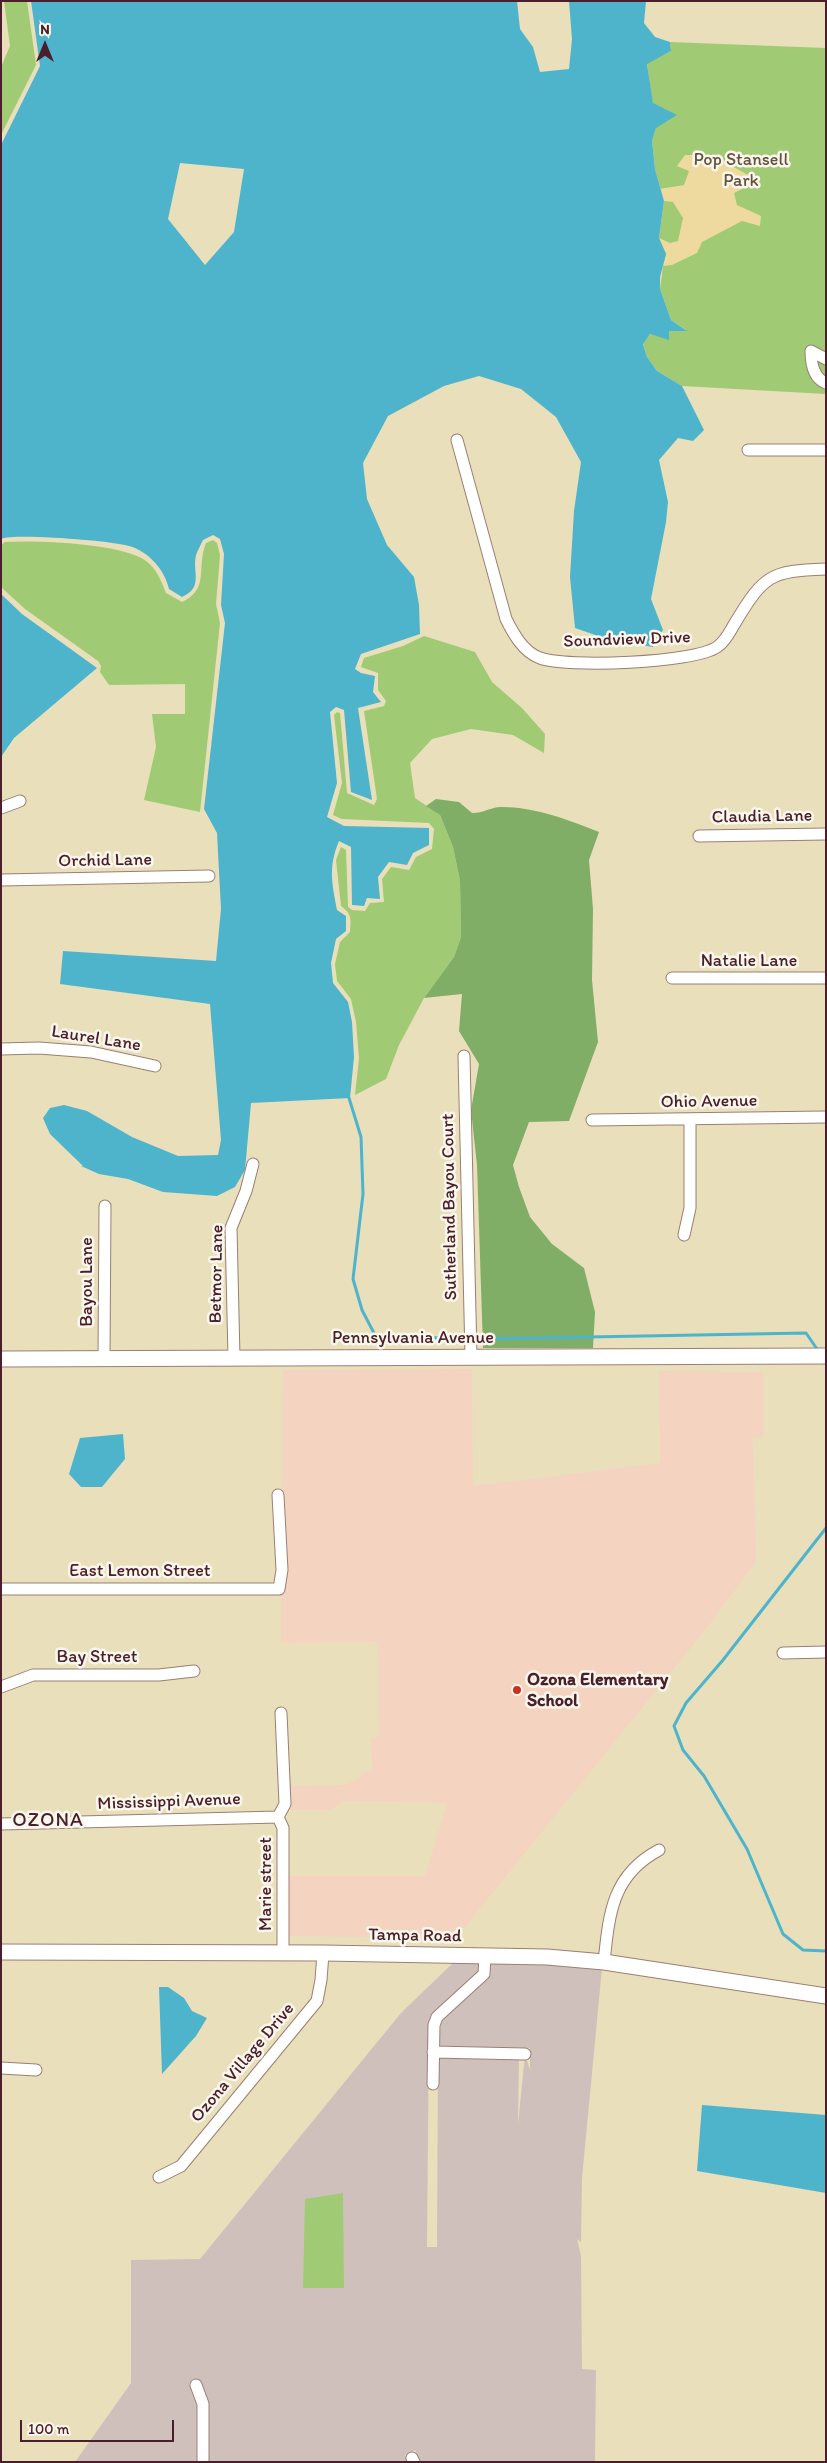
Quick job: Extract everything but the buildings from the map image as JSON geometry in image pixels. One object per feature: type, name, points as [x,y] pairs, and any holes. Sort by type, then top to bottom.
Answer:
[{"type":"street","points":[[826,359],[811,351],[811,365],[820,381],[826,383]]},
{"type":"street","name":"Soundview Drive","points":[[457,440],[506,619],[515,637],[539,658],[562,662],[614,662],[692,657],[705,653],[718,647],[726,638],[756,590],[771,576],[790,570],[826,569]]},
{"type":"street","points":[[748,450],[826,450]]},
{"type":"street","points":[[1,808],[20,801]]},
{"type":"street","name":"Claudia Lane","points":[[699,836],[826,834]]},
{"type":"street","name":"Orchid Lane","points":[[1,880],[209,876]]},
{"type":"street","name":"Natalie Lane","points":[[672,978],[826,978]]},
{"type":"street","name":"Laurel Lane","points":[[1,1049],[39,1048],[91,1052],[155,1066]]},
{"type":"street","name":"Sutherland Bayou Court","points":[[464,1056],[471,1357]]},
{"type":"street","name":"Ohio Avenue","points":[[592,1120],[826,1118]]},
{"type":"street","points":[[684,1235],[690,1208],[690,1120]]},
{"type":"street","name":"Betmor Lane","points":[[234,1358],[231,1228],[246,1191],[253,1164]]},
{"type":"street","name":"Bayou Lane","points":[[104,1358],[105,1206]]},
{"type":"street","name":"Pennsylvania Avenue","points":[[1,1359],[826,1356]]},
{"type":"street","name":"East Lemon Street","points":[[1,1588],[280,1589],[282,1570],[278,1495]]},
{"type":"street","points":[[783,1653],[826,1652]]},
{"type":"street","name":"Bay Street","points":[[1,1687],[33,1675],[159,1675],[194,1671]]},
{"type":"street","name":"Marie street","points":[[281,1713],[285,1804],[278,1817],[283,1828],[283,1953]]},
{"type":"street","name":"Mississippi Avenue","points":[[1,1824],[278,1817]]},
{"type":"street","points":[[604,1962],[608,1925],[615,1896],[627,1874],[644,1858],[659,1850]]},
{"type":"street","name":"Tampa Road","points":[[1,1952],[323,1953],[485,1956],[604,1962],[826,1996]]},
{"type":"street","name":"Ozona Village Drive","points":[[160,2177],[180,2166],[317,2002],[322,1980],[323,1953]]},
{"type":"street","points":[[433,2084],[434,2025],[437,2017],[484,1974],[485,1956]]},
{"type":"street","points":[[433,2052],[525,2054]]},
{"type":"street","points":[[1,2068],[36,2070]]},
{"type":"street","points":[[196,2386],[203,2404],[203,2462]]},
{"type":"shaded area","name":"Ozona Elementary School","points":[[472,1369],[473,1486],[660,1463],[659,1371],[763,1372],[763,1437],[753,1438],[756,1562],[705,1630],[456,1938],[288,1936],[288,1876],[425,1876],[447,1803],[342,1801],[331,1810],[290,1810],[290,1786],[347,1785],[372,1769],[371,1738],[379,1737],[378,1642],[281,1643],[283,1370]]},
{"type":"shaded area","points":[[455,1961],[479,1961],[479,1971],[434,2013],[429,2025],[427,2247],[437,2247],[438,2058],[519,2060],[518,2125],[525,2054],[530,2070],[530,2048],[439,2046],[441,2021],[487,1979],[490,1962],[602,1968],[582,2178],[581,2242],[577,2239],[581,2256],[582,2369],[596,2370],[595,2462],[420,2462],[415,2450],[405,2455],[408,2462],[208,2462],[207,2402],[198,2378],[189,2383],[197,2405],[197,2462],[75,2462],[131,2383],[131,2260],[200,2259],[401,2013]]},
{"type":"green space","points":[[4,1],[27,1],[36,65],[1,135],[1,67],[10,46]]},
{"type":"green space","name":"Pop Stansell Park","points":[[670,42],[826,48],[826,394],[682,386],[657,371],[647,357],[643,343],[650,334],[669,339],[669,331],[686,330],[671,320],[660,289],[663,266],[659,238],[664,201],[655,169],[652,141],[656,128],[647,63],[671,51]]},
{"type":"green space","points":[[213,540],[217,543],[220,555],[216,604],[220,623],[200,812],[144,800],[156,747],[152,714],[185,714],[185,684],[109,685],[100,672],[101,666],[98,661],[25,609],[1,587],[1,545],[5,542],[57,542],[118,550],[135,555],[146,561],[153,568],[166,593],[182,602],[191,597],[196,591],[201,577],[203,552],[206,543]]},
{"type":"green space","points":[[424,636],[475,652],[492,682],[522,708],[545,734],[544,753],[513,735],[471,729],[432,739],[410,763],[415,798],[440,815],[453,847],[460,881],[461,937],[454,957],[424,998],[399,1045],[386,1079],[355,1095],[359,1058],[356,1022],[351,999],[337,981],[335,964],[340,942],[350,932],[349,914],[341,906],[336,860],[341,847],[346,850],[348,907],[352,910],[365,911],[370,903],[384,902],[382,879],[391,867],[409,870],[416,857],[432,849],[434,829],[429,823],[342,819],[333,815],[342,783],[334,715],[337,712],[340,713],[347,793],[374,805],[377,799],[364,711],[384,706],[386,701],[378,690],[378,673],[361,667],[364,658],[403,646]]},
{"type":"green space","points":[[436,799],[459,802],[472,813],[499,807],[527,809],[564,819],[599,832],[589,860],[593,909],[592,980],[598,1042],[569,1121],[529,1122],[513,1165],[530,1217],[552,1244],[584,1268],[595,1312],[593,1348],[483,1348],[477,1165],[471,1110],[479,1064],[459,1031],[462,994],[424,998],[454,957],[461,937],[460,881],[453,847],[440,815],[426,806]]},
{"type":"green space","points":[[343,2193],[344,2288],[303,2288],[305,2199]]},
{"type":"sand","points":[[685,155],[712,155],[750,176],[748,186],[734,193],[737,205],[761,216],[760,226],[742,221],[702,242],[697,253],[672,265],[663,266],[666,254],[659,238],[670,243],[678,241],[683,218],[673,202],[664,201],[659,189],[684,185],[689,171],[677,166]]},
{"type":"water","points":[[31,1],[517,1],[520,29],[533,47],[540,72],[569,69],[572,39],[569,1],[646,1],[644,23],[655,37],[670,42],[671,51],[647,64],[653,103],[677,115],[656,128],[652,141],[655,169],[664,201],[659,238],[666,254],[660,277],[660,289],[671,320],[687,331],[669,331],[669,340],[650,334],[643,344],[647,357],[657,371],[682,386],[704,430],[693,441],[678,438],[659,460],[668,502],[651,599],[663,630],[653,647],[607,639],[575,628],[570,577],[574,511],[581,462],[556,417],[521,389],[479,376],[444,386],[388,416],[363,463],[367,499],[387,545],[414,577],[419,605],[420,634],[361,654],[355,669],[361,673],[375,676],[373,692],[381,702],[358,708],[372,800],[351,792],[344,710],[336,707],[330,712],[337,783],[327,817],[344,826],[429,828],[429,845],[413,853],[407,865],[389,862],[378,877],[380,899],[367,898],[364,906],[352,905],[351,847],[339,841],[333,859],[333,883],[337,910],[346,916],[346,931],[336,939],[331,963],[333,983],[348,1002],[352,1022],[354,1057],[350,1098],[251,1103],[245,1170],[235,1187],[217,1196],[163,1192],[128,1179],[99,1174],[81,1166],[83,1166],[50,1134],[43,1118],[50,1108],[64,1105],[87,1111],[132,1137],[178,1156],[218,1155],[221,1140],[210,1004],[60,984],[63,951],[216,961],[221,909],[217,833],[204,809],[225,623],[221,605],[224,554],[220,539],[213,535],[203,540],[196,555],[195,584],[189,593],[182,597],[169,589],[164,575],[155,562],[143,552],[129,546],[63,538],[10,537],[1,539],[1,145],[40,66]],"holes":[[[180,163],[244,169],[234,232],[205,265],[168,219]]]},
{"type":"water","points":[[1,594],[22,614],[97,668],[14,738],[1,757]]},
{"type":"water","points":[[123,1434],[125,1459],[102,1487],[81,1487],[69,1474],[80,1438]]},
{"type":"water","points":[[159,1987],[168,1987],[184,1998],[192,2011],[207,2018],[196,2036],[162,2074]]},
{"type":"water","points":[[702,2105],[826,2115],[826,2193],[697,2171]]},
{"type":"waterway","points":[[349,1098],[361,1137],[363,1194],[353,1279],[362,1310],[375,1335],[462,1339]]},
{"type":"waterway","points":[[479,1339],[806,1333],[817,1349]]},
{"type":"waterway","points":[[826,1528],[723,1660],[686,1703],[674,1726],[683,1750],[704,1776],[747,1849],[783,1934],[803,1950],[826,1951]]},
{"type":"place","name":"Ozona Elementary School","points":[[517,1690]]},
{"type":"district","name":"OZONA","points":[[48,1821]]}]
